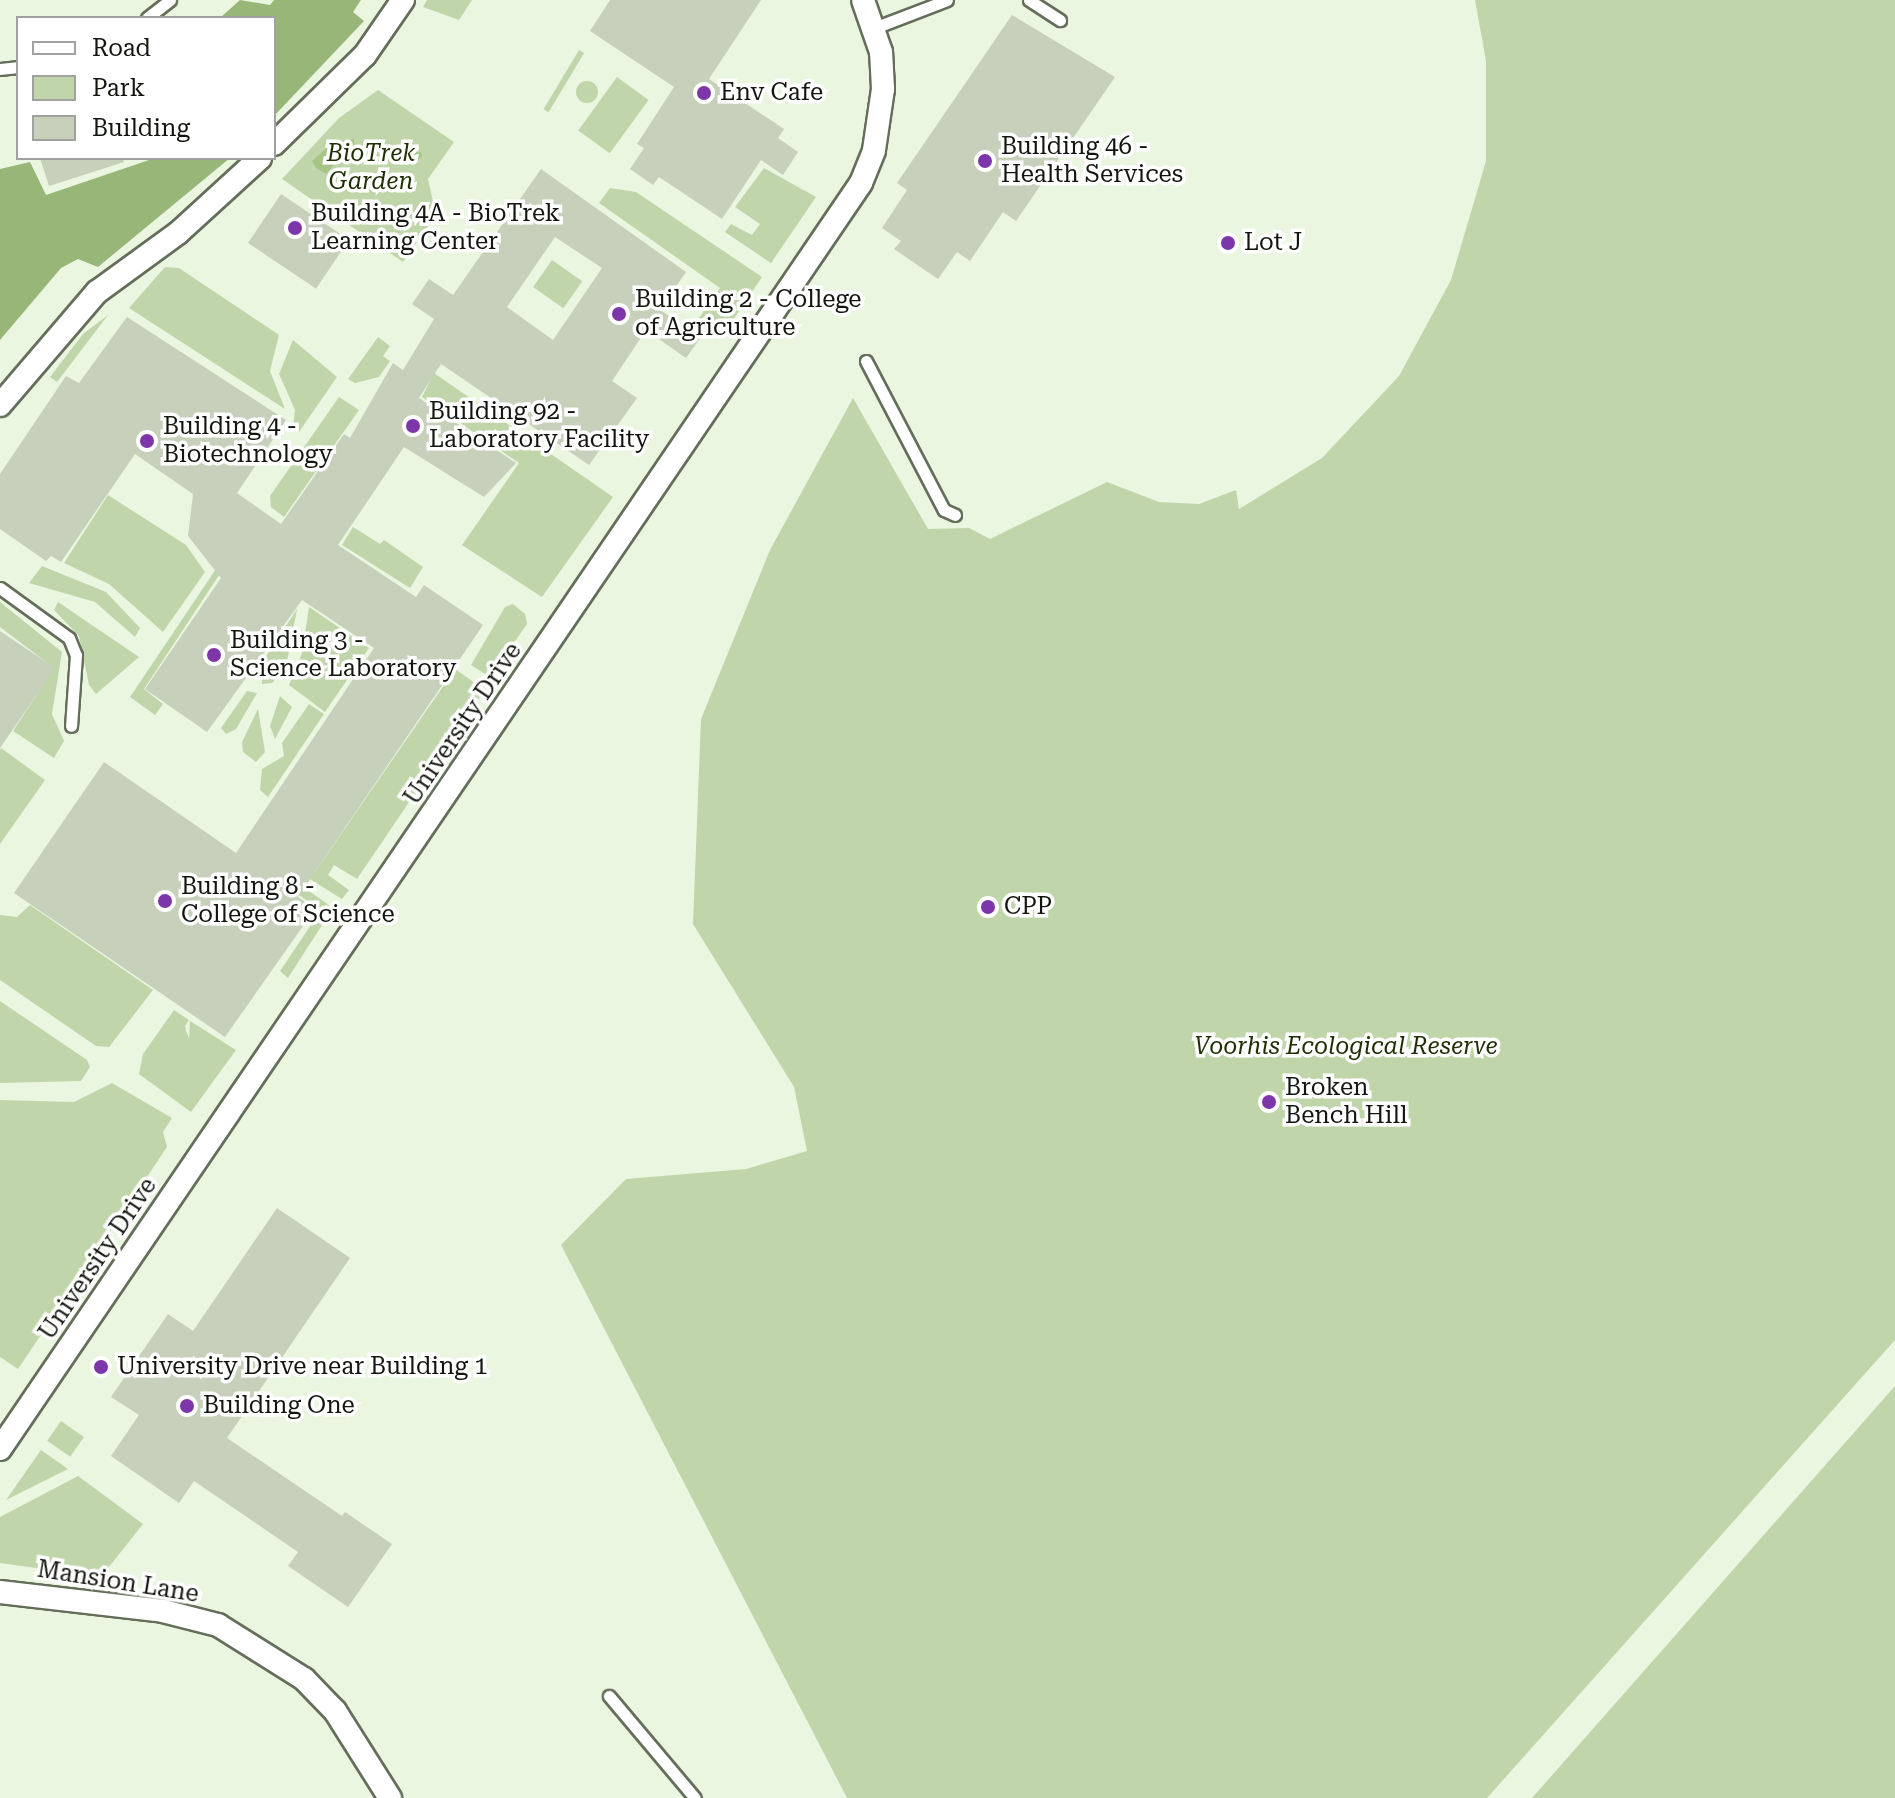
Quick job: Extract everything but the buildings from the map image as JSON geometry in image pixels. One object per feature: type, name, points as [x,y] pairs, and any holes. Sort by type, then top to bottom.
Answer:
[{"type":"street","points":[[276,142],[365,55],[403,0]]},
{"type":"street","name":"University Drive","points":[[0,1449],[850,201],[868,168],[882,108],[881,52],[863,0]]},
{"type":"street","points":[[0,405],[97,292],[189,224],[258,160]]},
{"type":"street","name":"Mansion Lane","points":[[0,1592],[163,1611],[230,1632],[304,1679],[335,1711],[390,1798]]},
{"type":"lane","points":[[150,16],[170,0]]},
{"type":"lane","points":[[874,28],[947,0]]},
{"type":"lane","points":[[1029,0],[1060,20]]},
{"type":"lane","points":[[866,361],[944,510],[955,515]]},
{"type":"lane","points":[[0,588],[69,638],[76,655],[71,726]]},
{"type":"lane","points":[[609,1696],[695,1798]]},
{"type":"green space","points":[[427,0],[472,0],[459,20],[423,7]]},
{"type":"green space","name":"Voorhis Ecological Reserve","points":[[1475,0],[1895,0],[1895,1340],[1487,1798],[847,1798],[561,1245],[626,1179],[746,1169],[807,1151],[794,1087],[693,924],[701,719],[770,550],[853,398],[928,529],[969,528],[990,539],[1107,482],[1159,502],[1199,504],[1236,490],[1239,509],[1322,458],[1399,376],[1451,280],[1486,161],[1486,61]]},
{"type":"green space","points":[[579,50],[584,53],[549,112],[543,109]]},
{"type":"green space","points":[[617,77],[649,100],[610,153],[578,130]]},
{"type":"green space","points":[[587,81],[595,84],[598,92],[595,100],[587,103],[579,100],[576,92],[579,84]]},
{"type":"green space","name":"BioTrek Garden","points":[[378,90],[454,142],[428,179],[436,215],[403,262],[282,179],[339,118]]},
{"type":"green space","points":[[764,168],[816,197],[771,263],[725,232],[731,224],[752,235],[760,224],[735,207]]},
{"type":"green space","points":[[610,188],[636,192],[762,277],[723,335],[699,318],[720,288],[599,203]]},
{"type":"green space","points":[[552,260],[582,281],[563,308],[533,287]]},
{"type":"green space","points":[[165,267],[179,268],[279,335],[270,371],[285,409],[129,308]]},
{"type":"green space","points":[[108,315],[57,382],[50,377],[83,334]]},
{"type":"green space","points":[[378,337],[390,346],[383,356],[390,361],[379,377],[355,383],[348,379]]},
{"type":"green space","points":[[293,340],[337,377],[299,432],[293,426],[295,410],[279,374]]},
{"type":"green space","points":[[434,373],[613,497],[542,597],[462,545],[519,463],[422,397]]},
{"type":"green space","points":[[339,397],[359,410],[284,517],[271,507],[270,496]]},
{"type":"green space","points":[[108,495],[186,545],[205,572],[163,632],[109,584],[64,563]]},
{"type":"green space","points":[[353,527],[380,544],[384,540],[423,567],[410,588],[342,545]]},
{"type":"green space","points":[[228,551],[233,554],[144,689],[163,704],[155,715],[130,697]]},
{"type":"green space","points":[[42,566],[106,592],[140,628],[135,637],[95,602],[29,583]]},
{"type":"green space","points":[[0,602],[62,652],[52,714],[64,741],[54,758],[13,731],[54,668],[0,627]]},
{"type":"green space","points":[[58,602],[139,657],[96,694],[89,685],[79,636],[54,610]]},
{"type":"green space","points":[[513,604],[525,614],[527,624],[490,677],[471,665],[505,607]]},
{"type":"green space","points":[[309,607],[369,648],[325,712],[289,685],[302,653]]},
{"type":"green space","points":[[297,609],[286,667],[272,683],[262,684],[261,664]]},
{"type":"green space","points":[[455,669],[485,690],[357,879],[334,865],[328,875],[349,890],[342,899],[292,868],[315,872]]},
{"type":"green space","points":[[247,691],[257,693],[236,729],[226,734],[221,728]]},
{"type":"green space","points":[[280,696],[292,707],[275,739],[270,726]]},
{"type":"green space","points":[[309,704],[324,714],[268,797],[260,790],[262,769],[284,756],[282,743]]},
{"type":"green space","points":[[258,709],[265,752],[256,762],[243,752],[242,742]]},
{"type":"green space","points":[[0,750],[45,780],[0,844]]},
{"type":"green space","points":[[285,874],[333,908],[288,978],[280,971],[321,910],[280,882]]},
{"type":"green space","points":[[30,905],[153,990],[109,1047],[96,1046],[0,980],[0,915],[17,917]]},
{"type":"green space","points":[[0,1001],[87,1060],[90,1067],[81,1081],[0,1083]]},
{"type":"green space","points":[[174,1010],[189,1020],[185,1026],[189,1038],[190,1021],[236,1050],[191,1112],[139,1074],[143,1054]]},
{"type":"green space","points":[[112,1083],[172,1118],[163,1132],[167,1147],[18,1369],[0,1357],[0,1100],[74,1102]]},
{"type":"green space","points":[[1895,1386],[1895,1798],[1532,1798]]},
{"type":"green space","points":[[61,1421],[84,1437],[70,1457],[47,1441]]},
{"type":"green space","points":[[41,1450],[68,1469],[6,1500]]},
{"type":"green space","points":[[78,1476],[143,1524],[101,1577],[0,1563],[0,1517]]},
{"type":"shaded area","points":[[240,0],[270,5],[274,0],[361,0],[353,12],[364,21],[276,114],[276,16],[222,16]]},
{"type":"shaded area","points":[[354,139],[355,159],[336,162],[326,174],[316,168],[312,161],[331,144]]},
{"type":"shaded area","points":[[149,160],[228,160],[98,267],[78,259],[61,268],[0,340],[0,169],[30,162],[46,195]]},
{"type":"waterway","points":[[355,159],[418,155]]},
{"type":"place","name":"Env Cafe","points":[[704,93]]},
{"type":"place","name":"Building 46 - Health Services","points":[[985,161]]},
{"type":"place","name":"Building 4A - BioTrek Learning Center","points":[[295,228]]},
{"type":"place","name":"Lot J","points":[[1228,243]]},
{"type":"place","name":"Building 2 - College of Agriculture","points":[[619,314]]},
{"type":"place","name":"Building 92 - Laboratory Facility","points":[[413,426]]},
{"type":"place","name":"Building 4 - Biotechnology","points":[[147,441]]},
{"type":"place","name":"Building 3 - Science Laboratory","points":[[214,655]]},
{"type":"place","name":"Building 8 - College of Science","points":[[165,901]]},
{"type":"place","name":"CPP","points":[[988,907]]},
{"type":"place","name":"Broken Bench Hill","points":[[1269,1102]]},
{"type":"place","name":"University Drive near Building 1","points":[[101,1367]]},
{"type":"place","name":"Building One","points":[[187,1406]]}]
